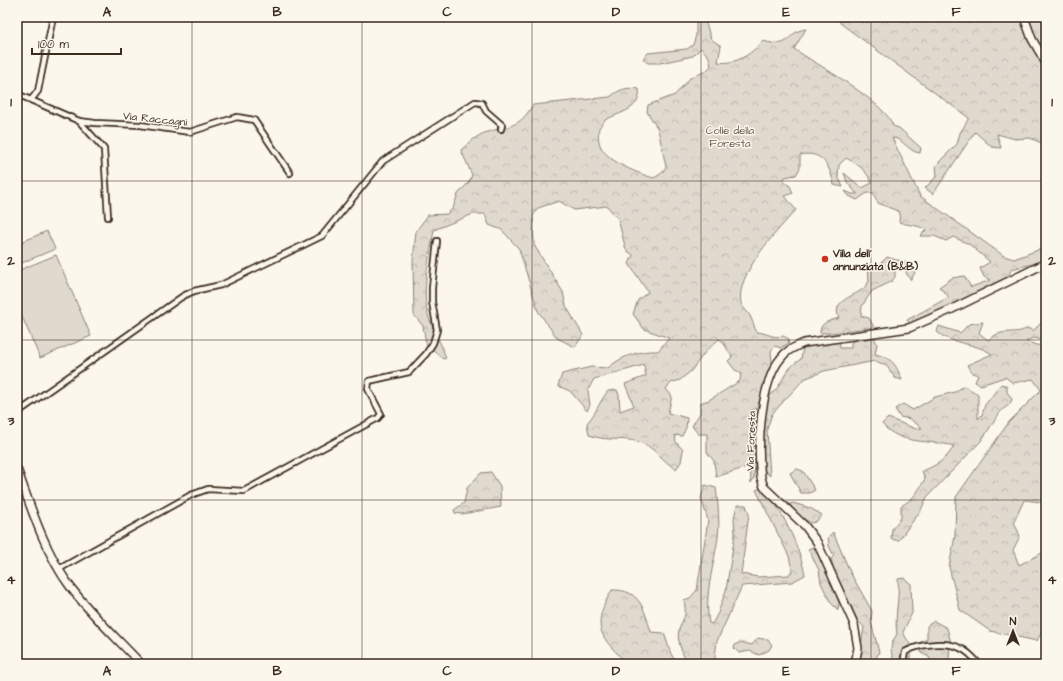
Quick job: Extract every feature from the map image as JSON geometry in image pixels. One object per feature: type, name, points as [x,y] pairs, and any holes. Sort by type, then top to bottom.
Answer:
[{"type":"main road","points":[[1024,17],[1032,39],[1046,63]]},
{"type":"main road","name":"Via Foresta","points":[[855,664],[858,648],[854,624],[817,542],[805,526],[764,487],[761,478],[761,421],[764,400],[773,372],[780,359],[789,350],[804,343],[909,328],[1046,263]]},
{"type":"main road","points":[[17,469],[30,506],[59,569],[84,603],[141,664]]},
{"type":"street","points":[[31,100],[38,91],[53,17]]},
{"type":"street","name":"Via Raccagni","points":[[17,94],[79,121],[140,125],[190,132],[237,117],[254,120],[290,173]]},
{"type":"street","points":[[17,413],[183,296],[194,291],[221,285],[322,236],[383,161],[475,102],[482,103],[486,111],[502,125],[501,129]]},
{"type":"street","points":[[79,121],[104,149],[108,217]]},
{"type":"street","points":[[17,179],[19,168]]},
{"type":"street","points":[[59,569],[191,495],[208,489],[244,491],[378,418],[380,414],[368,389],[369,381],[409,372],[426,354],[436,336],[437,330],[432,302],[432,288],[438,241]]},
{"type":"street","points":[[903,664],[905,652],[911,649],[939,645],[953,645],[959,647],[979,664]]},
{"type":"green space","name":"Colle della Foresta","points":[[696,17],[704,17],[711,39],[721,46],[718,62],[731,62],[743,58],[763,41],[773,43],[784,42],[794,33],[806,29],[794,49],[864,95],[888,116],[893,126],[899,128],[921,148],[920,153],[916,152],[899,140],[892,138],[920,196],[1004,256],[1014,259],[1046,247],[1046,258],[1033,264],[1011,269],[1009,276],[920,321],[909,323],[907,320],[949,297],[939,287],[952,278],[964,276],[971,287],[991,280],[984,277],[980,268],[990,262],[969,244],[953,237],[946,241],[934,236],[920,236],[926,230],[899,222],[900,212],[878,203],[873,193],[867,193],[857,200],[849,196],[845,191],[852,194],[857,194],[847,182],[844,173],[862,188],[872,183],[865,171],[850,160],[846,158],[839,165],[838,176],[843,187],[834,185],[828,166],[820,158],[808,154],[800,155],[800,168],[796,175],[785,177],[783,181],[790,186],[793,193],[785,196],[796,210],[769,241],[751,266],[741,291],[741,303],[750,316],[756,332],[776,337],[783,336],[789,339],[788,344],[781,348],[775,346],[771,351],[772,363],[756,411],[754,478],[751,483],[750,466],[716,477],[714,461],[707,452],[707,434],[698,434],[692,426],[700,413],[700,403],[709,400],[740,381],[741,373],[735,370],[728,361],[732,357],[723,342],[719,339],[706,351],[691,371],[680,380],[671,383],[666,389],[672,396],[668,413],[687,418],[686,428],[682,436],[675,435],[676,442],[683,450],[681,462],[676,469],[645,444],[589,435],[587,423],[608,391],[617,390],[619,395],[620,411],[634,406],[625,384],[646,376],[644,365],[594,379],[588,390],[590,405],[587,411],[570,391],[558,386],[562,374],[591,367],[608,368],[625,357],[638,353],[658,351],[669,338],[644,329],[633,314],[638,300],[648,292],[629,264],[633,255],[626,250],[618,219],[607,206],[574,210],[559,201],[538,208],[533,216],[534,245],[563,292],[566,306],[583,335],[575,347],[557,338],[538,311],[519,249],[502,230],[489,225],[485,214],[473,214],[434,230],[427,274],[425,296],[426,307],[433,329],[446,358],[443,359],[426,343],[423,326],[414,315],[413,261],[416,231],[428,215],[447,214],[453,208],[458,194],[469,182],[472,175],[461,150],[480,135],[513,125],[528,113],[533,105],[610,97],[623,89],[639,89],[639,96],[634,105],[624,112],[606,120],[599,128],[599,143],[610,158],[624,167],[654,178],[662,173],[666,167],[658,129],[647,112],[648,105],[675,95],[690,78],[706,71],[711,66],[709,57],[701,48],[693,56],[660,63],[648,63],[643,59],[648,53],[687,49],[693,45],[696,35]]},
{"type":"green space","points":[[838,17],[1046,17],[1046,145],[1030,138],[1015,139],[997,134],[1001,148],[992,147],[975,132],[933,194],[925,188],[937,176],[936,165],[957,144],[960,133],[969,118],[840,23]]},
{"type":"green space","points":[[47,231],[55,249],[17,265],[17,244]]},
{"type":"green space","points":[[56,255],[91,336],[40,358],[17,305],[17,271]]},
{"type":"green space","points":[[887,257],[907,263],[915,272],[911,280],[906,273],[907,267],[901,263],[895,270],[895,277],[891,282],[872,291],[862,306],[861,316],[869,318],[874,327],[831,333],[820,333],[820,329],[824,324],[839,318],[837,313],[840,304],[861,290],[869,281],[868,267],[878,266]]},
{"type":"green space","points":[[983,322],[979,333],[988,340],[999,334],[1028,328],[1033,331],[1042,322],[1046,322],[1046,341],[1034,338],[1026,341],[1036,345],[1046,346],[1046,498],[1041,502],[1024,500],[1014,522],[1020,536],[1013,550],[1019,565],[1046,551],[1046,623],[1037,641],[990,631],[960,610],[949,567],[955,536],[956,497],[1009,422],[1041,390],[1033,379],[1013,383],[1005,377],[981,385],[975,382],[978,375],[972,373],[967,365],[992,354],[978,347],[957,342],[937,332],[939,326],[960,333],[969,324]]},
{"type":"green space","points":[[867,335],[874,337],[877,344],[875,354],[893,362],[902,380],[895,378],[886,365],[875,361],[824,371],[804,379],[772,414],[767,429],[770,476],[763,470],[762,432],[764,413],[771,395],[787,372],[801,359],[803,347],[813,340],[839,341],[840,348],[851,348],[851,343],[858,337]]},
{"type":"green space","points":[[1001,384],[1007,386],[1007,392],[1012,399],[1010,404],[1001,411],[981,441],[927,497],[921,510],[899,540],[894,540],[891,538],[892,529],[901,518],[901,506],[912,498],[925,479],[922,471],[941,462],[954,446],[907,439],[898,436],[882,424],[888,418],[916,429],[922,428],[910,419],[900,417],[895,409],[903,404],[913,410],[935,397],[955,392],[964,386],[978,394],[978,419],[982,415],[985,405]]},
{"type":"green space","points":[[797,469],[803,471],[815,490],[810,493],[801,493],[790,473]]},
{"type":"green space","points":[[491,472],[500,486],[501,507],[462,514],[455,513],[454,510],[464,503],[467,488],[481,473]]},
{"type":"green space","points":[[705,485],[716,488],[719,519],[719,531],[710,580],[708,601],[709,623],[712,624],[718,613],[726,590],[735,534],[734,518],[737,505],[746,505],[749,514],[741,574],[758,577],[789,575],[792,570],[789,556],[756,490],[761,488],[775,504],[782,515],[799,553],[805,575],[792,582],[742,586],[717,641],[714,664],[687,664],[680,647],[678,634],[685,614],[684,600],[690,598],[697,590],[708,520],[701,498]]},
{"type":"green space","points":[[793,503],[810,508],[822,515],[817,521],[812,523],[797,513],[790,504]]},
{"type":"green space","points":[[833,532],[851,574],[872,611],[871,622],[879,652],[873,664],[858,664],[864,627],[858,621],[834,570],[831,559],[834,556],[829,546],[828,537]]},
{"type":"green space","points":[[813,547],[823,561],[839,603],[838,610],[831,603],[821,583],[819,570],[808,549]]},
{"type":"green space","points":[[904,578],[911,584],[912,613],[903,632],[911,646],[912,653],[908,661],[909,664],[895,664],[891,648],[897,634],[896,620],[898,579]]},
{"type":"green space","points":[[612,590],[629,593],[635,597],[643,608],[651,632],[664,633],[671,654],[677,664],[628,664],[611,646],[601,631],[600,623],[601,613]]},
{"type":"green space","points":[[934,621],[947,628],[950,639],[949,663],[931,664],[929,657],[921,653],[919,643],[927,639],[927,626]]},
{"type":"green space","points":[[758,638],[768,640],[772,645],[769,650],[759,655],[750,651],[739,653],[734,648],[735,645],[740,642],[752,645]]},
{"type":"place","name":"Villa dell' annunziata (B&B)","points":[[825,259]]}]
